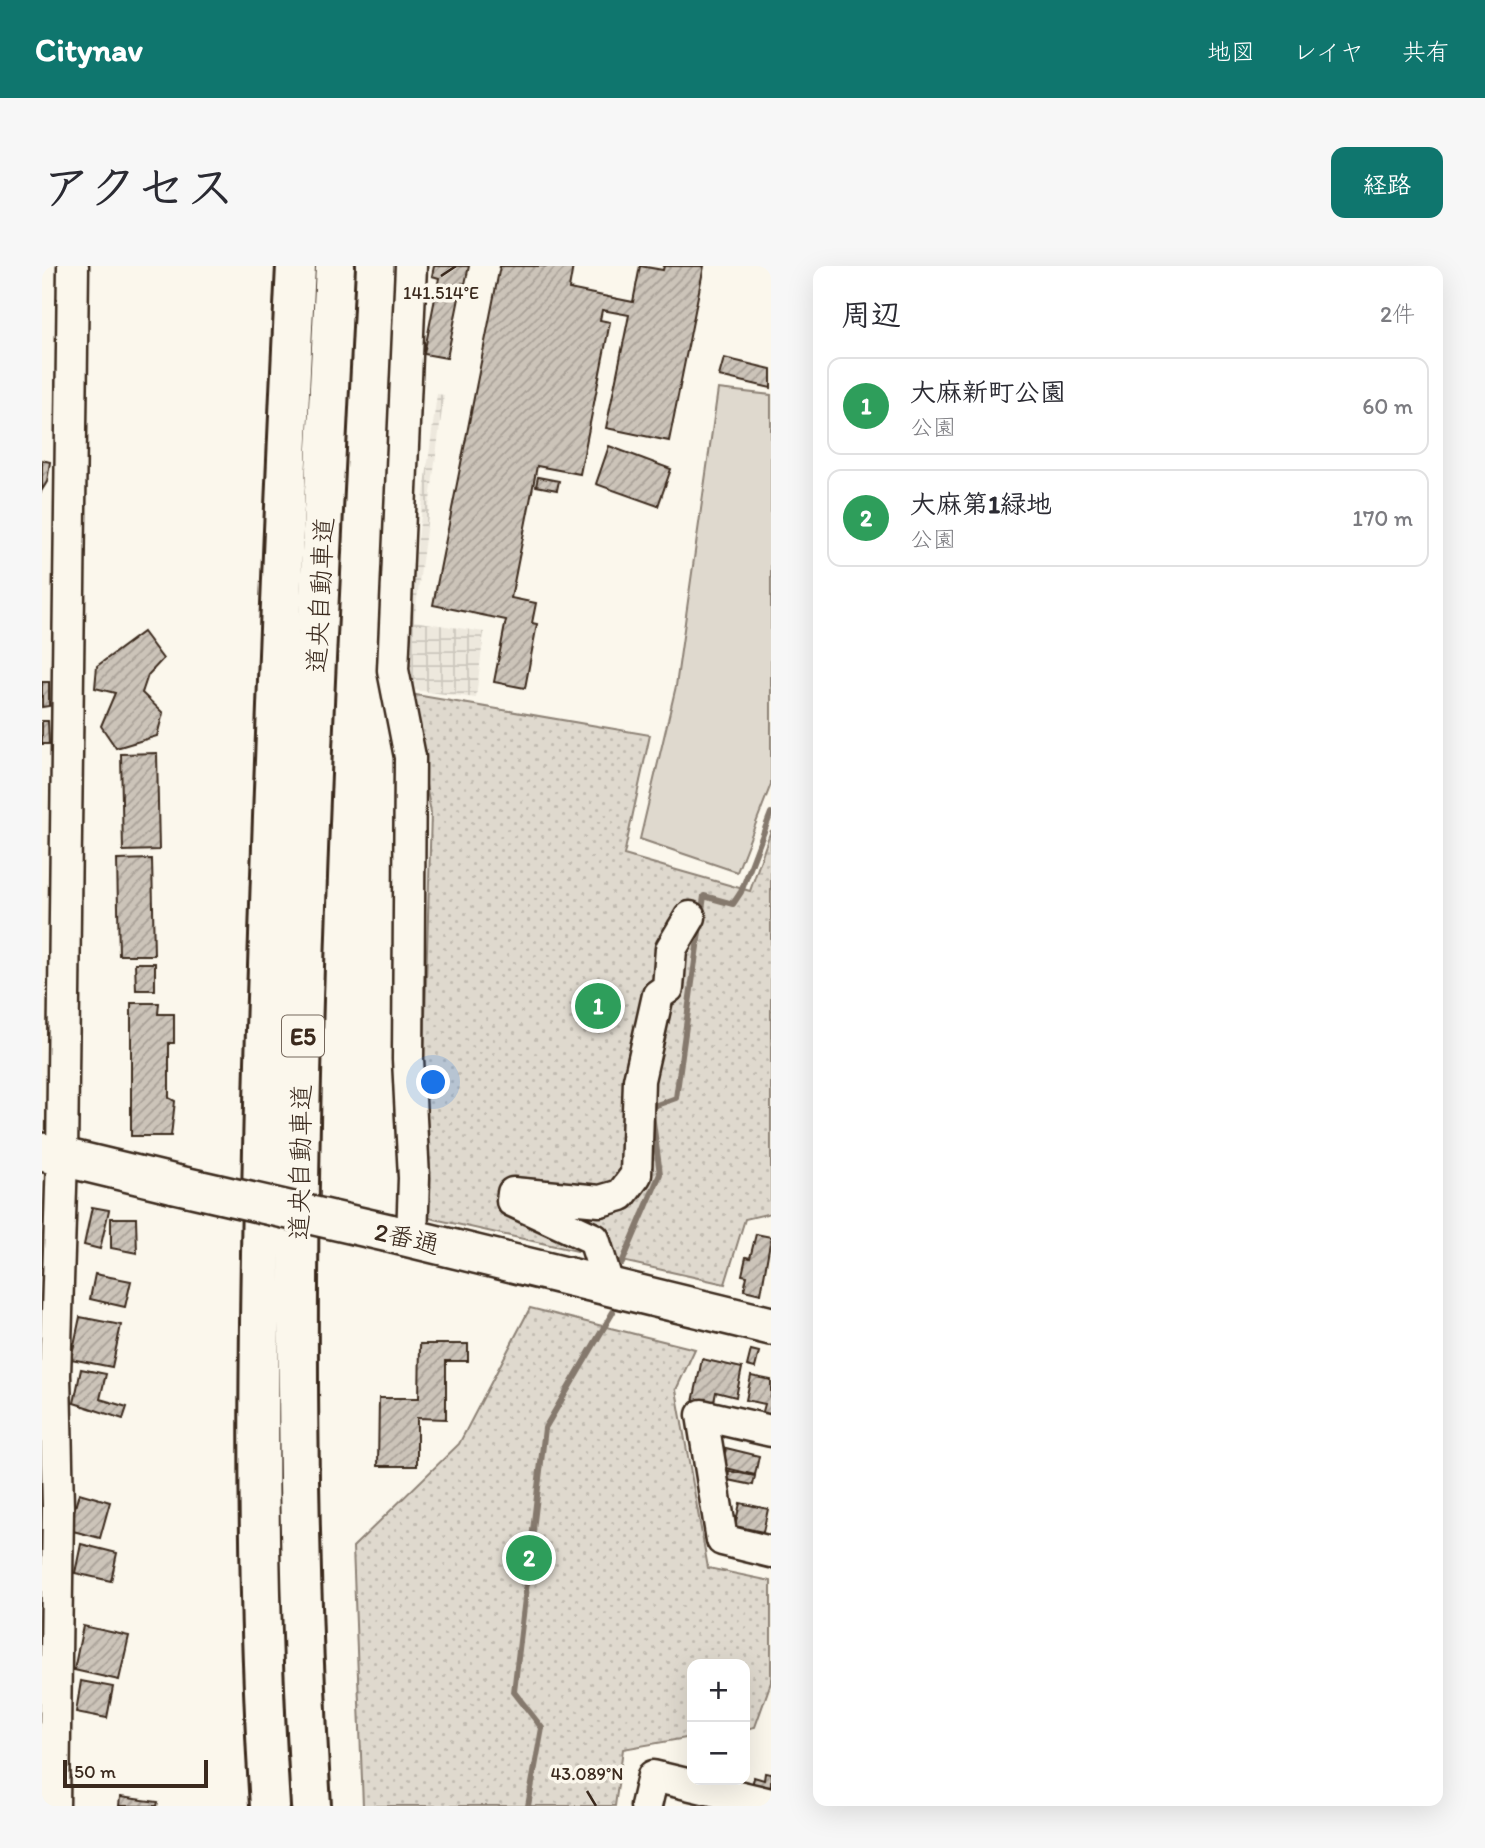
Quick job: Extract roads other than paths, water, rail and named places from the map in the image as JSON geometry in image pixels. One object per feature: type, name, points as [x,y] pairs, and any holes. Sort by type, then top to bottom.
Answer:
[{"type":"highway","name":"道央自動車道","points":[[270,1806],[264,1718],[259,1291],[268,945],[296,266]]},
{"type":"highway","name":"道央自動車道","points":[[311,1806],[305,1717],[298,1275],[305,932],[335,266]]},
{"type":"main road","name":"2番通","points":[[52,1154],[771,1326]]},
{"type":"street","points":[[54,1806],[49,1705],[49,1373],[55,605],[73,266]]},
{"type":"street","points":[[400,1236],[414,1178],[408,995],[411,785],[410,757],[393,670],[411,266]]},
{"type":"street","points":[[609,1287],[594,1239],[512,1201],[513,1193],[600,1201],[621,1195],[636,1175],[639,1080],[658,995],[668,988],[671,949],[690,917]]},
{"type":"street","points":[[771,1431],[702,1415],[722,1540],[771,1552]]},
{"type":"street","points":[[646,1806],[653,1776],[762,1804]]},
{"type":"waterway","points":[[622,1263],[660,1174],[651,1107],[676,1098],[704,896],[733,904],[741,892],[771,813]]},
{"type":"waterway","points":[[528,1806],[542,1728],[514,1692],[545,1428],[613,1312]]},
{"type":"place","name":"大麻新町公園","points":[[598,1006]]},
{"type":"place","name":"大麻第1緑地","points":[[529,1558]]}]
